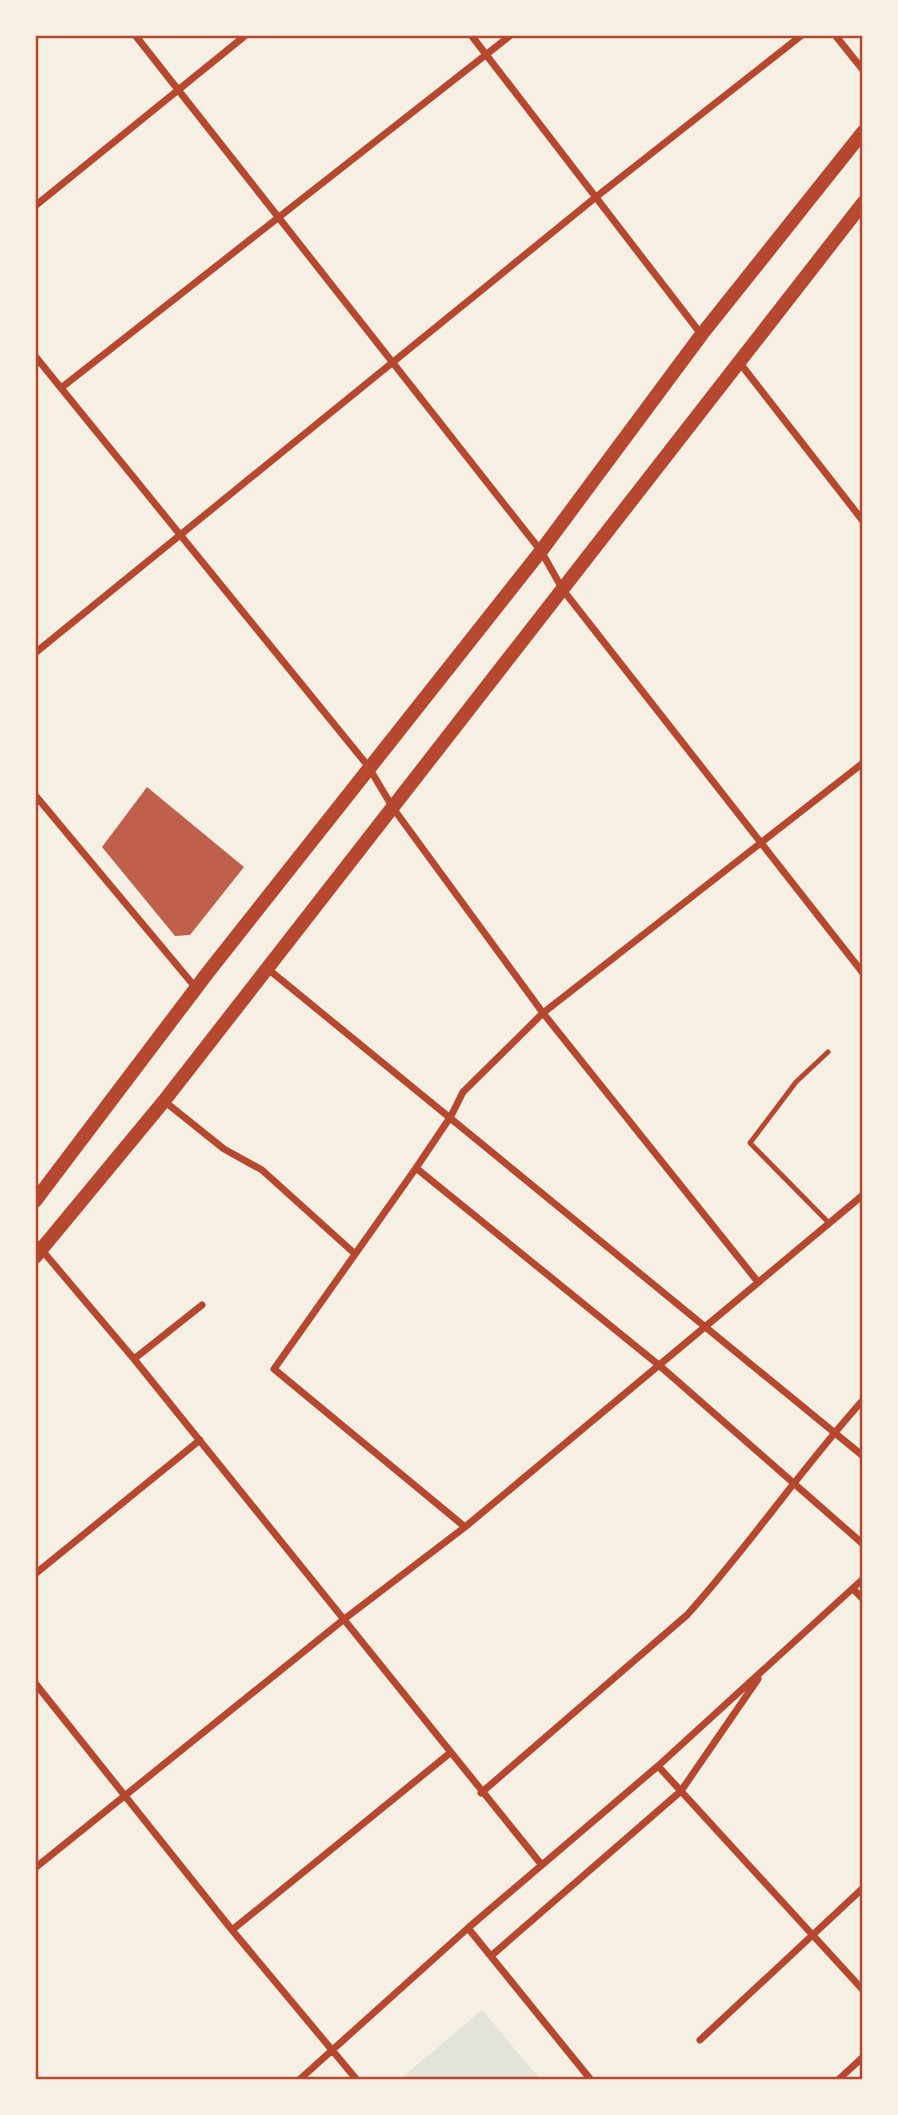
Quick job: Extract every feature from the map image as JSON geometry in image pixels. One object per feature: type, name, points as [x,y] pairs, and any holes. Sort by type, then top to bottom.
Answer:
[{"type":"main road","points":[[35,1201],[368,766],[541,551],[702,334],[863,132]]},
{"type":"main road","points":[[37,1249],[164,1101],[863,203]]},
{"type":"street","points":[[135,35],[395,362],[541,551],[563,590],[863,973]]},
{"type":"street","points":[[35,206],[246,35]]},
{"type":"street","points":[[471,35],[702,334]]},
{"type":"street","points":[[61,388],[511,35]]},
{"type":"street","points":[[35,653],[596,197],[802,35]]},
{"type":"street","points":[[835,35],[863,70]]},
{"type":"street","points":[[35,356],[368,766],[393,808],[543,1013],[758,1282]]},
{"type":"street","points":[[738,361],[863,521]]},
{"type":"street","points":[[464,1527],[274,1370],[416,1168],[451,1116],[463,1092],[543,1013],[863,763]]},
{"type":"street","points":[[35,795],[196,988]]},
{"type":"street","points":[[267,968],[451,1116],[863,1457]]},
{"type":"street","points":[[164,1101],[224,1149],[262,1170],[354,1253]]},
{"type":"street","points":[[416,1168],[660,1366],[863,1544]]},
{"type":"street","points":[[35,1868],[343,1620],[464,1527],[863,1195]]},
{"type":"street","points":[[37,1249],[134,1359],[481,1793],[541,1864]]},
{"type":"street","points":[[134,1359],[202,1305]]},
{"type":"street","points":[[481,1793],[687,1615],[716,1583],[793,1482],[863,1400]]},
{"type":"street","points":[[35,1574],[200,1440]]},
{"type":"street","points":[[299,2080],[541,1864],[658,1766],[863,1579]]},
{"type":"street","points":[[853,1589],[863,1599]]},
{"type":"street","points":[[491,1956],[681,1791],[766,1668]]},
{"type":"street","points":[[35,1683],[232,1930],[334,2049],[357,2080]]},
{"type":"street","points":[[232,1930],[450,1753]]},
{"type":"street","points":[[658,1766],[863,1990]]},
{"type":"street","points":[[701,2040],[863,1888]]},
{"type":"street","points":[[468,1928],[591,2080]]},
{"type":"street","points":[[838,2080],[863,2057]]},
{"type":"lane","points":[[828,1052],[796,1082],[750,1143],[828,1222]]},
{"type":"shaded area","points":[[482,2010],[541,2080],[399,2080]]},
{"type":"building","points":[[147,787],[244,867],[190,935],[175,936],[102,847]]}]
